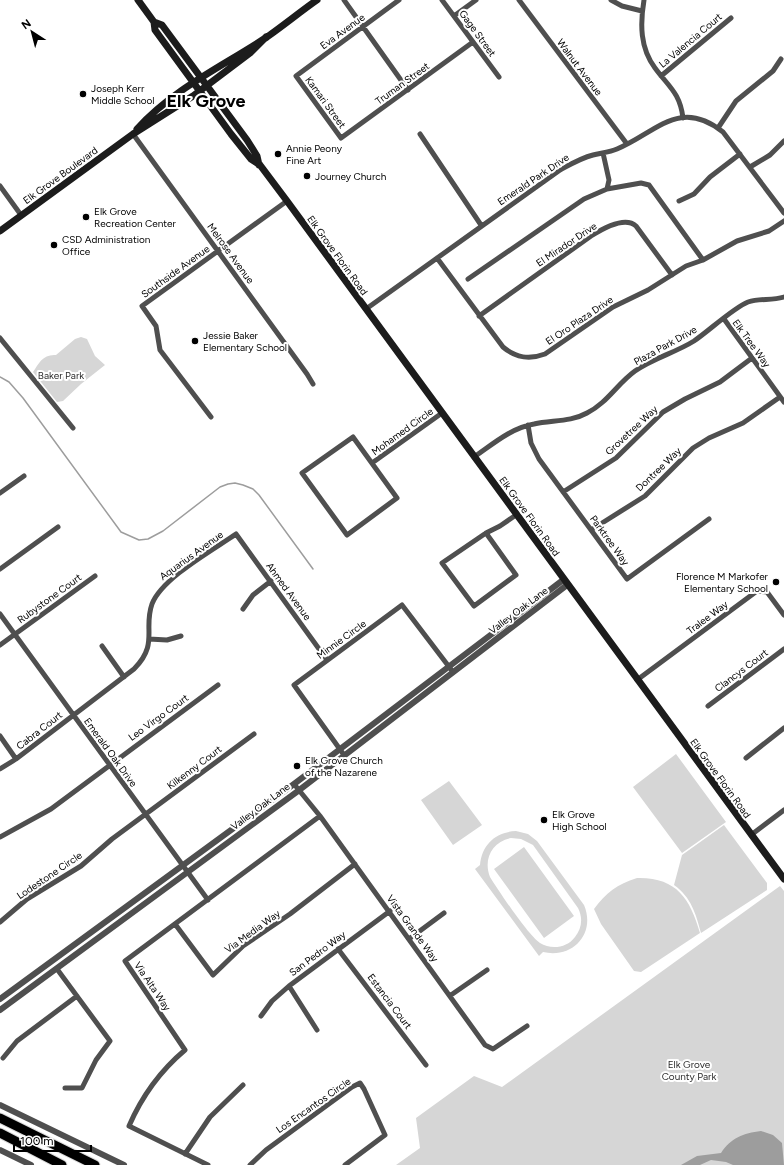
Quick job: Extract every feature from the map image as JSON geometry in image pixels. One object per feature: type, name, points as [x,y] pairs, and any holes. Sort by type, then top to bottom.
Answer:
[{"type":"highway","points":[[0,1118],[94,1165]]},
{"type":"highway","points":[[0,1133],[62,1165]]},
{"type":"main road","name":"Elk Grove Florin Road","points":[[138,0],[154,22],[155,30],[199,91],[251,159],[260,165]]},
{"type":"main road","name":"Elk Grove Boulevard","points":[[132,134],[151,114],[200,78],[266,37],[317,0]]},
{"type":"main road","name":"Elk Grove Florin Road","points":[[154,22],[162,25],[246,140],[257,156],[260,165],[565,583],[784,879]]},
{"type":"main road","name":"Elk Grove Boulevard","points":[[0,231],[132,134],[199,91],[250,54],[266,37]]},
{"type":"street","points":[[344,0],[408,90]]},
{"type":"street","name":"Eva Avenue","points":[[296,76],[399,0]]},
{"type":"street","name":"Gage Street","points":[[442,0],[499,77]]},
{"type":"street","points":[[454,16],[476,0]]},
{"type":"street","name":"Walnut Avenue","points":[[519,0],[627,144]]},
{"type":"street","points":[[612,0],[622,6],[642,11]]},
{"type":"street","points":[[644,0],[641,29],[643,43],[650,61],[676,94],[681,104],[683,118]]},
{"type":"street","name":"La Valencia Court","points":[[661,76],[731,18]]},
{"type":"street","name":"Truman Street","points":[[341,138],[473,42]]},
{"type":"street","points":[[718,128],[736,101],[773,71],[781,58]]},
{"type":"street","name":"Kamari Street","points":[[296,76],[341,138]]},
{"type":"street","name":"Emerald Park Drive","points":[[366,309],[560,170],[583,158],[614,151],[661,124],[683,118],[700,120],[718,128],[740,154],[784,213]]},
{"type":"street","name":"Melrose Avenue","points":[[132,134],[313,384]]},
{"type":"street","points":[[420,134],[481,226]]},
{"type":"street","points":[[750,168],[770,155],[784,140]]},
{"type":"street","points":[[603,153],[609,180],[607,190]]},
{"type":"street","points":[[678,201],[694,194],[710,177],[740,154]]},
{"type":"street","points":[[468,279],[584,199],[607,190],[641,183],[648,184],[703,260]]},
{"type":"street","points":[[0,186],[21,215]]},
{"type":"street","name":"Southside Avenue","points":[[211,417],[160,350],[158,330],[142,306],[287,201]]},
{"type":"street","name":"El Oro Plaza Drive","points":[[437,258],[479,316],[507,351],[517,356],[534,357],[545,354],[608,309],[648,290],[686,266],[703,260],[731,244],[769,231],[784,221]]},
{"type":"street","name":"El Mirador Drive","points":[[479,316],[591,236],[603,229],[623,223],[631,222],[636,226],[672,275]]},
{"type":"street","name":"Plaza Park Drive","points":[[474,457],[502,437],[528,425],[568,420],[588,413],[601,404],[633,372],[655,359],[684,346],[748,302],[784,297]]},
{"type":"street","name":"Elk Tree Way","points":[[724,319],[784,402]]},
{"type":"street","points":[[0,338],[73,428]]},
{"type":"street","name":"Grovetree Way","points":[[563,492],[616,458],[663,412],[685,399],[720,382],[752,358]]},
{"type":"street","name":"Dontree Way","points":[[591,530],[645,496],[693,448],[709,438],[743,423],[780,397]]},
{"type":"street","name":"Mohamed Circle","points":[[372,463],[442,413]]},
{"type":"street","name":"Parktree Way","points":[[528,425],[529,437],[535,453],[627,579],[709,519]]},
{"type":"street","name":"Mohamed Circle","points":[[353,437],[372,463],[398,498],[347,535],[302,473],[353,437]]},
{"type":"street","points":[[0,493],[24,476]]},
{"type":"street","points":[[486,532],[516,575],[474,606],[442,563],[486,532],[500,526],[516,515]]},
{"type":"street","points":[[0,569],[58,527]]},
{"type":"street","name":"Ahmed Avenue","points":[[236,534],[327,660]]},
{"type":"street","name":"Aquarius Avenue","points":[[73,715],[124,678],[142,660],[150,639],[150,609],[161,588],[236,534]]},
{"type":"street","name":"Rubystone Court","points":[[0,645],[95,576]]},
{"type":"street","points":[[243,609],[253,595],[271,582]]},
{"type":"street","name":"Valley Oak Lane","points":[[0,999],[294,784],[340,748],[451,669],[565,583]]},
{"type":"street","name":"Tralee Way","points":[[637,680],[757,591],[767,592],[784,615]]},
{"type":"street","name":"Minnie Circle","points":[[344,755],[294,684],[402,605],[451,669]]},
{"type":"street","name":"Emerald Oak Drive","points":[[0,614],[208,900]]},
{"type":"street","points":[[150,639],[167,640],[181,636]]},
{"type":"street","points":[[102,646],[124,678]]},
{"type":"street","name":"Clancys Court","points":[[708,706],[784,649]]},
{"type":"street","name":"Valley Oak Lane","points":[[0,1010],[298,790],[451,669]]},
{"type":"street","name":"Leo Virgo Court","points":[[109,764],[218,685]]},
{"type":"street","name":"Cabra Court","points":[[0,769],[16,759],[73,715]]},
{"type":"street","points":[[746,758],[784,728]]},
{"type":"street","name":"Kilkenny Court","points":[[146,814],[254,734]]},
{"type":"street","name":"Cabra Court","points":[[0,736],[16,759]]},
{"type":"street","points":[[0,837],[51,809],[109,764]]},
{"type":"street","name":"Vista Grande Way","points":[[294,784],[320,816],[489,1048],[493,1049],[500,1045],[527,1026]]},
{"type":"street","points":[[751,835],[784,810]]},
{"type":"street","name":"Lodestone Circle","points":[[0,922],[27,899],[81,866],[146,814]]},
{"type":"street","name":"Via Alta Way","points":[[208,1165],[129,1126],[139,1104],[153,1083],[169,1064],[185,1050],[125,961],[320,816]]},
{"type":"street","name":"Via Media Way","points":[[175,924],[213,975],[243,946],[290,914],[355,864]]},
{"type":"street","name":"San Pedro Way","points":[[261,1016],[272,1001],[289,986],[390,911]]},
{"type":"street","points":[[409,939],[444,913]]},
{"type":"street","name":"Estancia Court","points":[[338,949],[426,1065]]},
{"type":"street","points":[[51,961],[110,1041],[96,1060],[82,1088],[65,1088]]},
{"type":"street","points":[[450,995],[486,970]]},
{"type":"street","points":[[289,986],[317,1030]]},
{"type":"street","points":[[3,1058],[17,1041],[77,996]]},
{"type":"street","name":"Los Encantos Circle","points":[[250,1165],[266,1150],[352,1087],[360,1084],[364,1089],[385,1135],[345,1165]]},
{"type":"street","points":[[185,1154],[210,1117],[243,1085]]},
{"type":"street","points":[[0,1105],[124,1165]]},
{"type":"street","points":[[0,1150],[31,1165]]},
{"type":"green space","name":"Baker Park","points":[[81,337],[87,339],[95,356],[105,365],[63,401],[57,402],[33,372],[39,362],[48,356],[56,355],[75,339]]},
{"type":"green space","points":[[676,754],[726,822],[682,853],[633,787]]},
{"type":"green space","points":[[449,781],[482,825],[453,845],[421,800]]},
{"type":"green space","points":[[724,825],[767,883],[767,890],[701,933],[689,900],[674,885],[682,855]]},
{"type":"green space","points":[[516,831],[528,834],[537,841],[584,905],[587,915],[587,925],[584,934],[579,942],[564,952],[543,952],[539,956],[475,869],[480,865],[484,851],[491,840],[509,832]],"holes":[[[511,838],[521,839],[533,845],[580,912],[581,923],[579,930],[572,941],[568,944],[559,947],[549,947],[540,943],[528,931],[490,877],[488,864],[494,847],[504,840]]]},
{"type":"green space","points":[[524,847],[574,916],[544,938],[494,869]]},
{"type":"green space","points":[[637,878],[662,881],[679,892],[686,900],[700,933],[641,972],[634,971],[601,924],[594,909],[612,890]]},
{"type":"green space","name":"Elk Grove County Park","points":[[780,886],[784,891],[784,1165],[396,1165],[420,1148],[416,1118],[474,1076],[502,1087]]},
{"type":"shaded area","points":[[761,1131],[773,1135],[782,1143],[784,1165],[733,1165],[726,1162],[711,1160],[700,1165],[681,1165],[697,1156],[721,1153],[733,1140],[738,1137]]},
{"type":"waterway","points":[[0,377],[9,382],[23,398],[121,532],[139,540],[148,539],[163,531],[220,487],[235,483],[253,489],[259,495],[313,569]]},
{"type":"place","name":"Joseph Kerr Middle School","points":[[83,94]]},
{"type":"place","name":"Annie Peony Fine Art","points":[[278,154]]},
{"type":"place","name":"Journey Church","points":[[307,176]]},
{"type":"place","name":"Elk Grove Recreation Center","points":[[86,217]]},
{"type":"place","name":"CSD Administration Office","points":[[54,245]]},
{"type":"place","name":"Jessie Baker Elementary School","points":[[195,341]]},
{"type":"place","name":"Florence M Markofer Elementary School","points":[[776,582]]},
{"type":"place","name":"Elk Grove Church of the Nazarene","points":[[297,766]]},
{"type":"place","name":"Elk Grove High School","points":[[544,820]]},
{"type":"district","name":"Elk Grove","points":[[206,101]]}]
